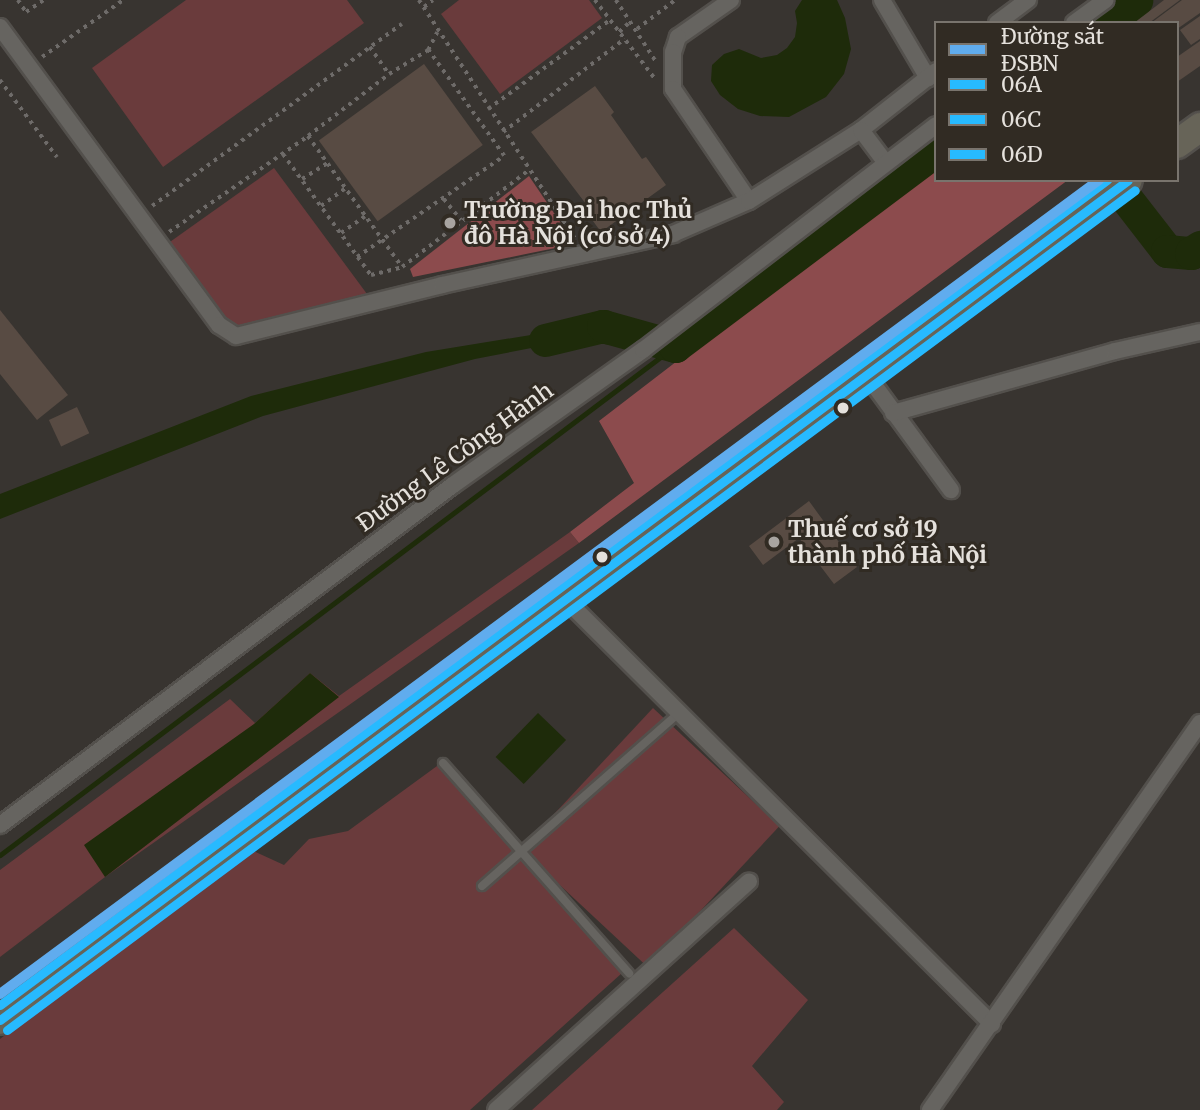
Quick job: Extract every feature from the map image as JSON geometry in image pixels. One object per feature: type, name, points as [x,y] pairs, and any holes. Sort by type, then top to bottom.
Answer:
[{"type":"highway","points":[[1179,143],[1200,127]]},
{"type":"highway","points":[[0,1020],[1125,182]]},
{"type":"street","points":[[731,0],[678,37],[673,52],[673,89],[750,201]]},
{"type":"street","points":[[0,27],[219,326],[236,336],[442,285],[673,234],[750,201],[861,130],[932,75],[882,0]]},
{"type":"street","points":[[1000,21],[1028,0]]},
{"type":"street","points":[[1077,21],[1106,0]]},
{"type":"street","name":"Đường Lê Công Hành","points":[[0,825],[453,485],[643,350],[934,127]]},
{"type":"street","points":[[861,130],[886,163]]},
{"type":"street","points":[[893,413],[1115,351],[1200,332]]},
{"type":"street","points":[[866,374],[951,490]]},
{"type":"street","points":[[564,598],[992,1024]]},
{"type":"street","points":[[930,1110],[951,1076],[992,1024],[1200,723]]},
{"type":"street","points":[[496,1110],[749,881]]},
{"type":"lane","points":[[482,886],[679,713]]},
{"type":"lane","points":[[443,763],[629,974]]},
{"type":"path","points":[[18,0],[26,12],[44,0]]},
{"type":"path","points":[[29,67],[123,0]]},
{"type":"path","points":[[419,0],[437,32],[585,254]]},
{"type":"path","points":[[424,7],[433,0]]},
{"type":"path","points":[[595,0],[652,78],[673,89]]},
{"type":"path","points":[[599,6],[606,0]]},
{"type":"path","points":[[617,0],[673,89]]},
{"type":"path","points":[[666,0],[669,5]]},
{"type":"path","points":[[637,29],[675,0]]},
{"type":"path","points":[[488,109],[610,20]]},
{"type":"path","points":[[619,32],[631,21]]},
{"type":"path","points":[[138,216],[402,24]]},
{"type":"path","points":[[157,241],[309,136],[388,74],[428,50],[437,32]]},
{"type":"path","points":[[503,131],[624,39]]},
{"type":"path","points":[[370,47],[388,74]]},
{"type":"path","points":[[357,257],[505,156],[428,50]]},
{"type":"path","points":[[0,80],[57,157]]},
{"type":"path","points":[[309,136],[402,267]]},
{"type":"path","points":[[283,153],[371,275],[402,267],[529,170]]},
{"type":"path","points":[[302,180],[328,163]]},
{"type":"path","points":[[321,206],[346,188]]},
{"type":"path","points":[[444,199],[461,220]]},
{"type":"path","points":[[341,233],[365,216]]},
{"type":"shaded area","points":[[186,0],[347,0],[364,23],[163,167],[92,68]]},
{"type":"shaded area","points":[[459,0],[589,0],[602,18],[500,94],[441,14]]},
{"type":"shaded area","points":[[802,0],[837,0],[845,18],[851,49],[844,74],[826,97],[789,117],[760,116],[738,109],[720,95],[711,81],[712,65],[724,54],[739,49],[761,58],[777,55],[787,48],[795,37],[795,11]]},
{"type":"shaded area","points":[[934,164],[934,182],[1065,182],[579,543],[570,532],[634,483],[599,421]]},
{"type":"shaded area","points":[[274,168],[367,294],[240,328],[225,326],[167,244]]},
{"type":"shaded area","points":[[529,176],[575,244],[413,277],[410,269]]},
{"type":"shaded area","points":[[580,327],[630,338],[619,346],[573,340],[475,359],[263,416],[0,519],[0,494],[251,396],[426,352]]},
{"type":"shaded area","points":[[570,532],[579,543],[105,877],[0,957],[0,870],[230,699],[255,723],[310,673],[339,696]]},
{"type":"shaded area","points":[[310,673],[339,697],[105,877],[84,845],[254,724]]},
{"type":"shaded area","points":[[653,708],[780,826],[648,967],[521,849]]},
{"type":"shaded area","points":[[538,713],[566,740],[524,784],[496,757]]},
{"type":"shaded area","points":[[437,766],[622,973],[470,1110],[0,1110],[0,1039],[251,850],[284,865],[309,839],[348,831]]},
{"type":"shaded area","points":[[734,928],[808,1000],[752,1066],[784,1102],[777,1110],[532,1110]]},
{"type":"building","points":[[1164,0],[1180,0],[1152,21],[1137,21]]},
{"type":"building","points":[[1182,0],[1200,0],[1200,13],[1179,28],[1179,21],[1154,21]]},
{"type":"building","points":[[1200,16],[1200,39],[1191,45],[1180,30]]},
{"type":"building","points":[[1200,41],[1200,66],[1179,81],[1179,56]]},
{"type":"building","points":[[424,64],[483,145],[378,221],[319,140]]},
{"type":"building","points":[[595,86],[614,112],[611,115],[642,159],[646,157],[666,185],[601,232],[582,206],[586,204],[531,132]]},
{"type":"building","points":[[0,310],[68,395],[37,420],[0,374]]},
{"type":"building","points":[[77,407],[89,433],[61,446],[49,420]]},
{"type":"building","name":"Thuế cơ sở 19 thành phố Hà Nội","points":[[809,501],[857,567],[834,584],[799,538],[763,565],[749,546]]},
{"type":"waterway","points":[[1109,21],[1136,0]]},
{"type":"waterway","points":[[545,340],[603,326],[675,346],[934,152]]},
{"type":"waterway","points":[[1114,182],[1167,251],[1191,253],[1200,247]]},
{"type":"waterway","points":[[0,855],[675,346]]},
{"type":"rail line","name":"ĐSBN","points":[[0,994],[1096,182]]},
{"type":"transit line","name":"06D","points":[[0,1005],[1104,182]]},
{"type":"transit line","name":"06A","points":[[0,1020],[1125,182]]},
{"type":"transit line","name":"06C","points":[[7,1030],[1135,190]]},
{"type":"place","name":"Trường Đại học Thủ đô Hà Nội (cơ sở 4)","points":[[450,223]]},
{"type":"place","name":"Thuế cơ sở 19 thành phố Hà Nội","points":[[774,542]]}]
